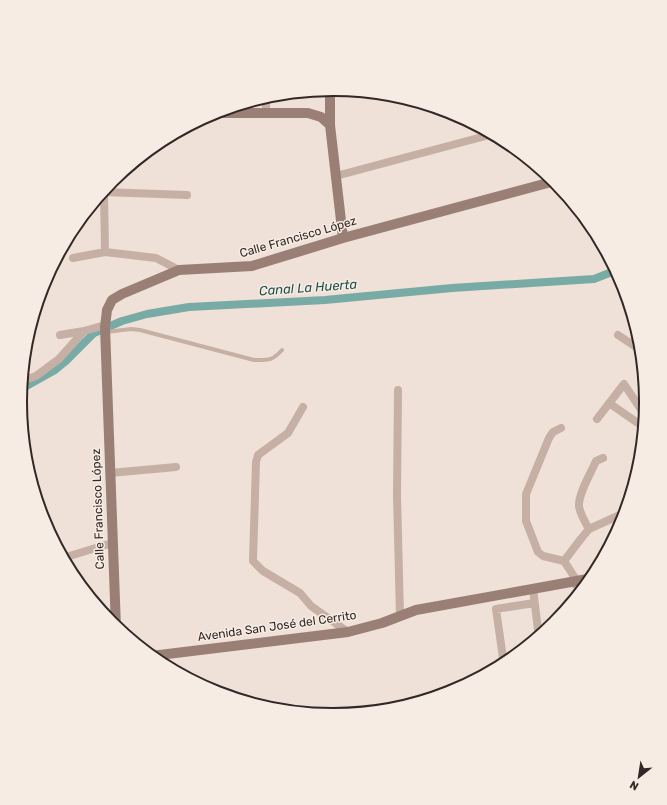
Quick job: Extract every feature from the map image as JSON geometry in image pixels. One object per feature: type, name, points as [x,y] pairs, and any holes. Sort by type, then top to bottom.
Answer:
[{"type":"street","points":[[330,96],[330,125],[343,238]]},
{"type":"street","points":[[266,104],[266,114]]},
{"type":"street","points":[[231,113],[308,113],[321,116],[330,125]]},
{"type":"street","points":[[336,176],[485,136]]},
{"type":"street","name":"Calle Francisco López","points":[[116,618],[105,328],[107,310],[112,300],[122,294],[179,270],[252,266],[343,238],[547,183]]},
{"type":"street","points":[[112,191],[187,195]]},
{"type":"street","points":[[104,199],[105,252]]},
{"type":"street","points":[[73,258],[105,252],[156,258],[179,270]]},
{"type":"street","points":[[60,335],[105,328]]},
{"type":"street","points":[[28,379],[36,376],[59,359],[84,331]]},
{"type":"street","points":[[618,335],[634,346]]},
{"type":"street","points":[[597,419],[624,384],[640,408]]},
{"type":"street","points":[[398,390],[396,495],[400,616]]},
{"type":"street","points":[[609,403],[639,424]]},
{"type":"street","points":[[303,407],[288,433],[258,455],[256,462],[253,561],[263,571],[300,593],[311,606],[348,632]]},
{"type":"street","points":[[561,428],[553,432],[548,438],[526,494],[526,521],[538,552],[543,556],[564,562],[574,581],[579,586]]},
{"type":"street","points":[[589,529],[581,513],[579,504],[581,495],[596,461],[603,458]]},
{"type":"street","points":[[110,472],[176,467]]},
{"type":"street","points":[[564,562],[589,529],[619,516]]},
{"type":"street","points":[[68,556],[112,543]]},
{"type":"street","name":"Avenida San José del Cerrito","points":[[160,655],[348,632],[382,623],[416,610],[584,579]]},
{"type":"street","points":[[533,589],[538,631]]},
{"type":"street","points":[[503,658],[496,609],[534,603]]},
{"type":"lane","points":[[105,328],[140,330],[254,360],[270,360],[282,350]]},
{"type":"waterway","name":"Canal La Huerta","points":[[28,385],[55,370],[94,333],[122,321],[147,314],[189,307],[325,300],[452,288],[594,279],[611,272]]}]
